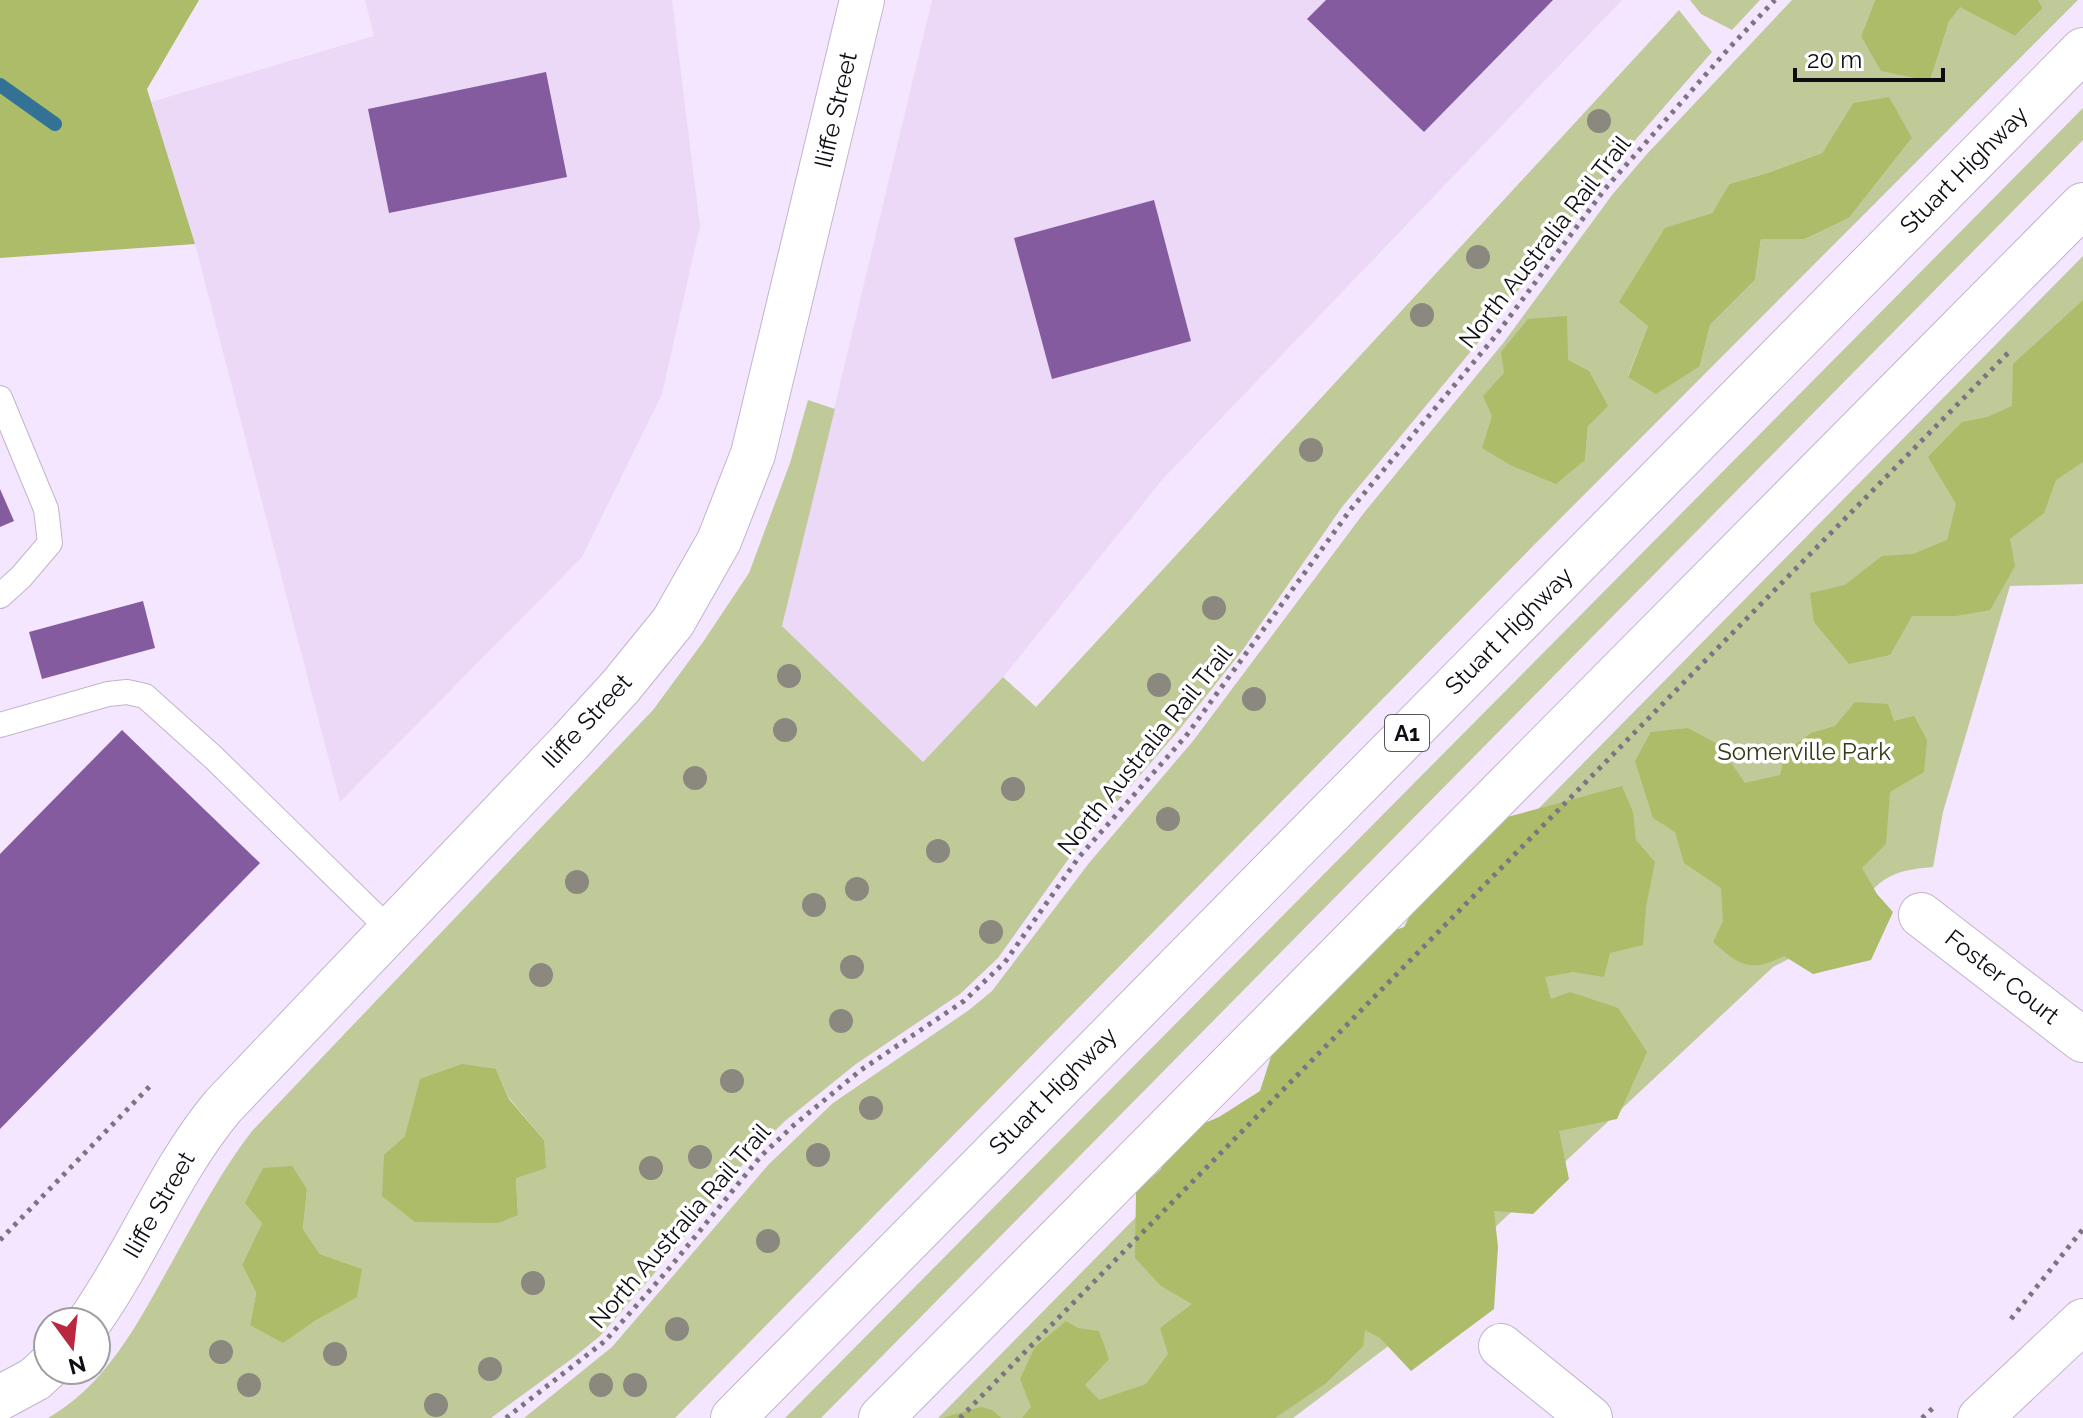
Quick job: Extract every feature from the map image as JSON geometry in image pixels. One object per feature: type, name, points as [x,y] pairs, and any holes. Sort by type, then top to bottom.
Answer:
[{"type":"main road","name":"Iliffe Street","points":[[99,1306],[200,1133],[267,1058],[621,686],[673,622],[719,541],[753,454],[862,0]]},
{"type":"main road","name":"Stuart Highway","points":[[733,1418],[2083,50]]},
{"type":"main road","points":[[881,1418],[2083,205]]},
{"type":"main road","name":"Foster Court","points":[[1921,915],[2083,1040]]},
{"type":"main road","points":[[1980,1418],[2083,1321]]},
{"type":"main road","points":[[1501,1346],[1590,1418]]},
{"type":"main road","points":[[0,1398],[32,1381]]},
{"type":"lane","points":[[0,398],[46,509],[50,543],[0,596]]},
{"type":"lane","points":[[0,725],[108,694],[127,692],[145,696],[214,758],[389,929]]},
{"type":"path","name":"North Australia Rail Trail","points":[[506,1418],[605,1341],[761,1156],[794,1125],[861,1070],[964,1001],[1005,962],[1079,857],[1186,736],[1351,509],[1493,339],[1605,189],[1775,0]]},
{"type":"path","points":[[960,1418],[2018,343]]},
{"type":"path","points":[[0,1240],[152,1084]]},
{"type":"shaded area","points":[[365,0],[672,0],[700,226],[662,394],[582,557],[340,802],[195,244],[151,102],[374,36]]},
{"type":"shaded area","points":[[932,0],[1622,0],[1162,480],[1003,677],[923,762],[782,626]]},
{"type":"green space","points":[[0,0],[199,0],[147,89],[195,244],[0,258]]},
{"type":"green space","points":[[1690,0],[1760,0],[1732,30],[1701,14]]},
{"type":"green space","points":[[1792,0],[1875,0],[1861,36],[1930,81],[1949,22],[1960,6],[2015,36],[2043,8],[2038,0],[2078,0],[1534,545],[675,1418],[524,1418],[612,1347],[769,1164],[833,1103],[992,991],[1089,863],[1193,741],[1363,514],[1504,342],[1612,195]],"holes":[[[1853,103],[1912,138],[1849,218],[1805,239],[1761,239],[1755,280],[1710,325],[1700,366],[1628,376],[1648,326],[1665,229],[1712,213],[1729,184],[1822,153]],[[1505,373],[1588,426],[1585,460],[1492,416]]]},
{"type":"green space","points":[[1875,0],[2038,0],[2043,8],[2015,36],[1960,7],[1949,22],[1930,81],[1881,71],[1861,36]]},
{"type":"green space","points":[[1679,10],[1712,52],[1596,185],[1487,332],[1342,507],[1242,651],[1179,730],[1072,854],[998,958],[960,994],[856,1064],[785,1121],[752,1153],[600,1336],[491,1418],[48,1418],[89,1386],[112,1386],[112,1360],[148,1306],[220,1178],[252,1131],[653,710],[749,573],[790,463],[808,400],[835,409],[782,626],[923,762],[1003,677],[1036,707]],"holes":[[[496,1069],[509,1098],[544,1140],[516,1178],[518,1215],[384,1156],[405,1136]],[[307,1189],[303,1229],[320,1254],[361,1269],[357,1296],[313,1322],[250,1325],[256,1293],[242,1265],[262,1223]]]},
{"type":"green space","points":[[1889,97],[1912,138],[1849,218],[1805,239],[1761,239],[1755,280],[1710,325],[1700,366],[1656,394],[1628,377],[1648,326],[1619,302],[1665,228],[1712,213],[1729,184],[1822,153],[1853,103]]},
{"type":"green space","points":[[2083,108],[2083,140],[821,1418],[785,1418]]},
{"type":"green space","name":"Somerville Park","points":[[2083,256],[2083,584],[2010,586],[1943,812],[1933,867],[1905,871],[1883,880],[1868,897],[1857,923],[1773,967],[1473,1248],[1407,1332],[1293,1418],[938,1418]]},
{"type":"green space","points":[[2083,300],[2083,462],[2056,480],[2044,513],[2010,539],[2015,566],[1990,610],[1956,616],[1912,616],[1890,655],[1849,664],[1814,622],[1810,593],[1845,585],[1882,556],[1913,554],[1947,540],[1956,504],[1928,457],[1962,422],[1987,417],[2012,406],[2013,364]]},
{"type":"green space","points":[[1567,316],[1568,360],[1589,371],[1608,406],[1588,426],[1585,460],[1556,484],[1510,465],[1482,448],[1492,416],[1483,396],[1504,373],[1501,352],[1528,319]]},
{"type":"green space","points":[[1855,702],[1888,704],[1894,721],[1914,716],[1927,740],[1924,772],[1890,792],[1886,844],[1862,868],[1877,894],[1893,912],[1871,960],[1813,974],[1784,956],[1754,965],[1738,961],[1713,942],[1723,921],[1721,888],[1684,863],[1675,832],[1653,818],[1635,761],[1651,732],[1688,728],[1719,745],[1745,783],[1780,775],[1786,751],[1811,733],[1835,726]]},
{"type":"green space","points":[[1622,786],[1633,812],[1636,840],[1655,862],[1646,907],[1643,945],[1610,953],[1604,977],[1573,972],[1545,977],[1551,999],[1570,992],[1618,1008],[1647,1052],[1617,1119],[1559,1131],[1569,1179],[1533,1214],[1494,1211],[1498,1247],[1494,1309],[1411,1371],[1380,1338],[1365,1330],[1363,1346],[1325,1384],[1275,1418],[1022,1418],[1031,1407],[1020,1379],[1035,1347],[1066,1321],[1078,1328],[1099,1331],[1109,1359],[1085,1385],[1099,1400],[1146,1384],[1168,1354],[1160,1328],[1192,1304],[1161,1286],[1135,1258],[1136,1191],[1161,1169],[1167,1139],[1219,1117],[1260,1091],[1277,1038],[1377,937],[1404,927],[1421,894],[1485,823]]},
{"type":"green space","points":[[462,1064],[496,1069],[509,1099],[544,1140],[546,1168],[516,1178],[518,1215],[498,1223],[415,1222],[382,1196],[384,1155],[405,1136],[420,1079]]},
{"type":"green space","points":[[292,1166],[307,1189],[303,1229],[320,1254],[362,1269],[357,1297],[283,1343],[250,1325],[256,1293],[242,1265],[262,1223],[245,1203],[263,1168]]},
{"type":"green space","points":[[981,1407],[992,1410],[1001,1418],[942,1418]]},
{"type":"building","points":[[1326,0],[1553,0],[1424,132],[1307,19]]},
{"type":"building","points":[[546,72],[567,177],[389,213],[368,109]]},
{"type":"building","points":[[1154,200],[1191,341],[1052,379],[1014,238]]},
{"type":"building","points":[[0,489],[14,521],[0,527]]},
{"type":"building","points":[[143,601],[155,648],[42,679],[29,632]]},
{"type":"building","points":[[122,730],[260,863],[0,1129],[0,854]]},
{"type":"waterway","points":[[0,85],[55,124]]}]
